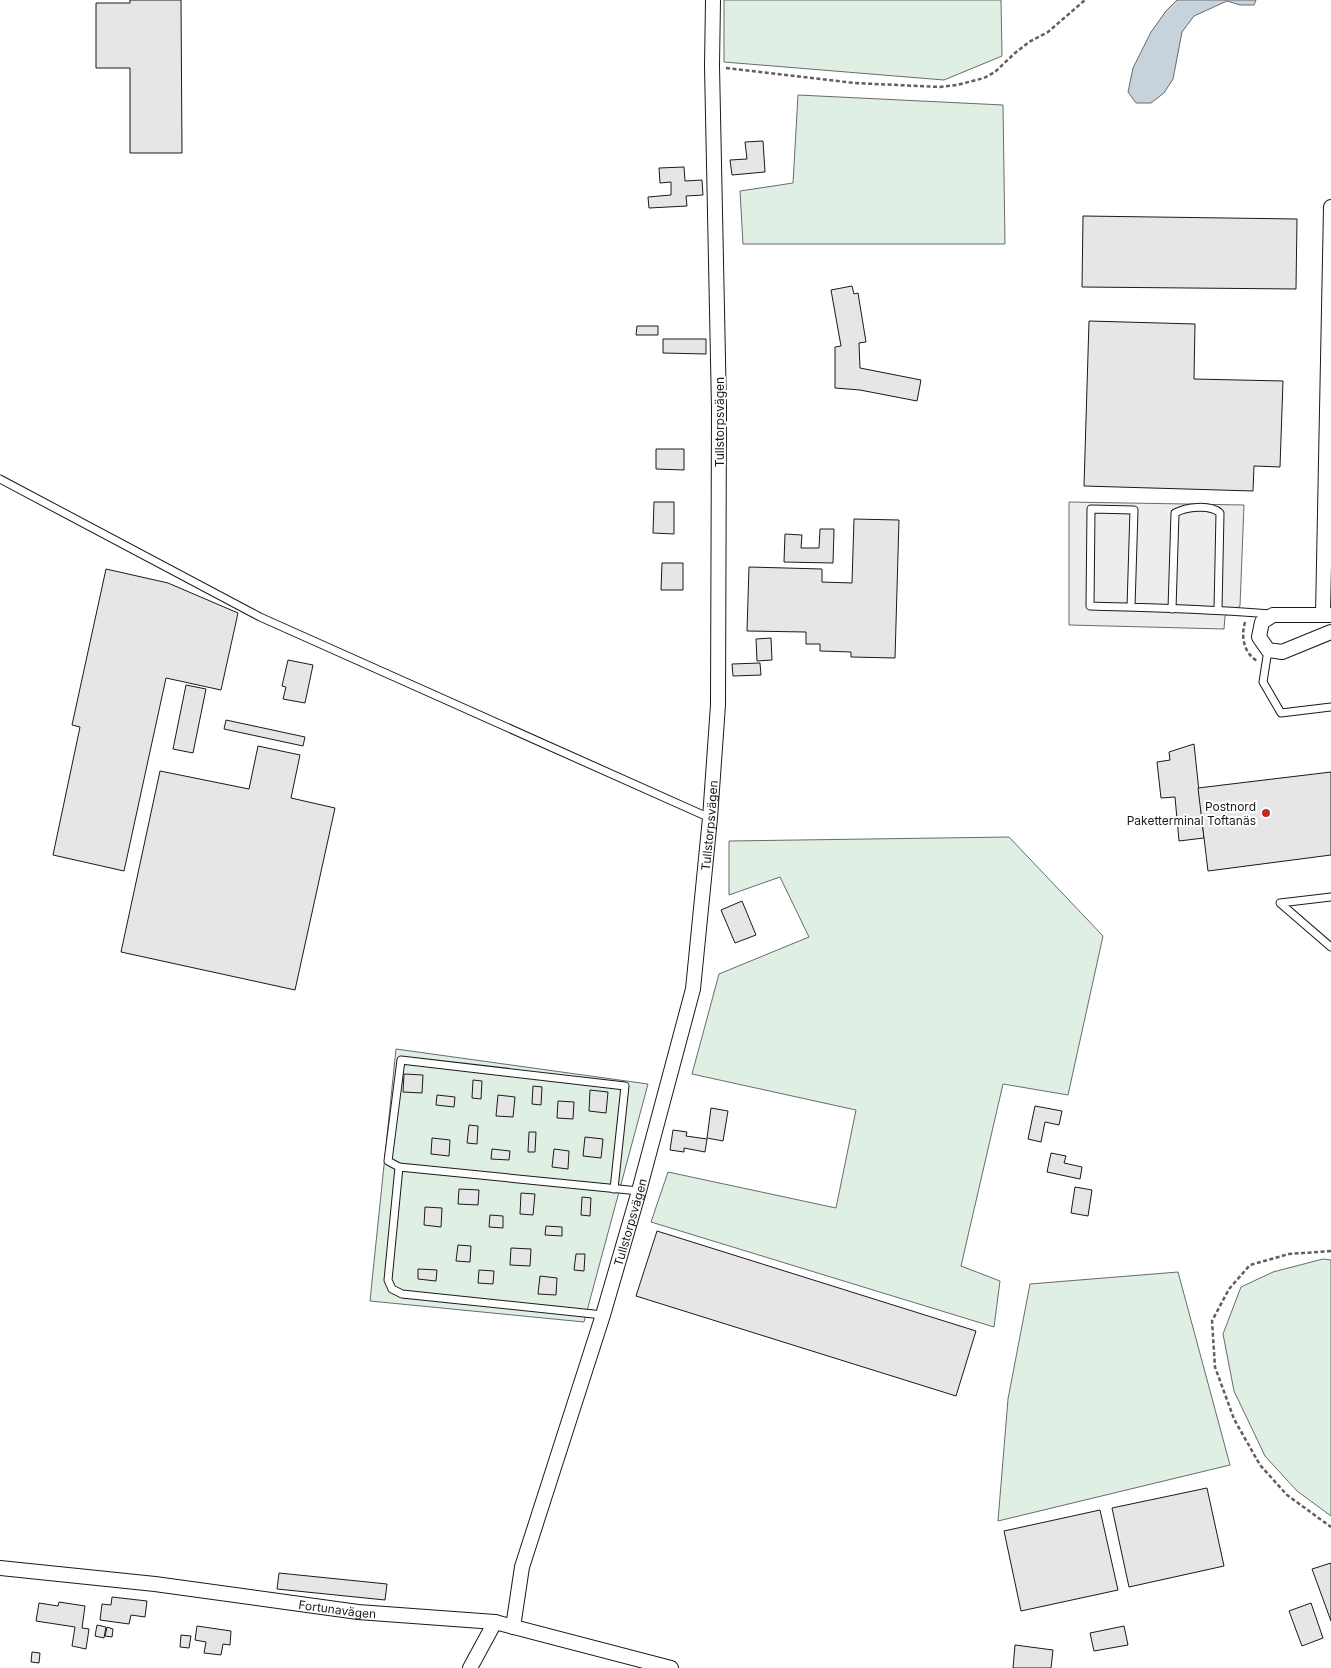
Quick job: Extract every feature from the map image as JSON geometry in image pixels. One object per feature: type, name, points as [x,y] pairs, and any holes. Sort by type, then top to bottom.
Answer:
[{"type":"street","name":"Tullstorpsvägen","points":[[513,1627],[522,1567],[602,1315],[639,1191],[693,989],[710,818],[718,705],[719,408],[712,66],[713,0]]},
{"type":"street","points":[[1331,207],[1327,615],[1273,615],[1262,622],[1259,637],[1268,650],[1282,652],[1331,632]]},
{"type":"street","name":"Fortunavägen","points":[[0,1568],[155,1584],[358,1612],[495,1622],[671,1668]]},
{"type":"street","points":[[470,1668],[495,1622]]},
{"type":"lane","points":[[0,479],[260,617],[710,818]]},
{"type":"lane","points":[[1172,608],[1175,513],[1195,508],[1216,509],[1220,512],[1218,610]]},
{"type":"lane","points":[[1131,607],[1134,510],[1091,509],[1090,606],[1218,610],[1273,615]]},
{"type":"lane","points":[[1268,650],[1263,682],[1281,713],[1331,708]]},
{"type":"lane","points":[[1331,897],[1280,903],[1331,947]]},
{"type":"lane","points":[[614,1189],[625,1086],[401,1060],[388,1162],[399,1167],[614,1189],[639,1191]]},
{"type":"lane","points":[[399,1167],[388,1280],[392,1289],[402,1294],[602,1315]]},
{"type":"path","points":[[712,66],[854,83],[940,87],[958,85],[984,78],[995,72],[1015,53],[1029,42],[1048,32],[1085,0]]},
{"type":"path","points":[[1331,1251],[1289,1254],[1250,1265],[1229,1289],[1212,1321],[1215,1367],[1234,1419],[1260,1464],[1288,1495],[1331,1527]]},
{"type":"green space","points":[[724,0],[1001,0],[1002,56],[944,80],[724,62]]},
{"type":"green space","points":[[798,95],[1003,105],[1005,244],[743,244],[740,191],[793,183]]},
{"type":"green space","points":[[1009,837],[1103,936],[1068,1095],[1003,1084],[961,1266],[1000,1281],[994,1327],[651,1222],[668,1172],[836,1208],[856,1110],[692,1074],[719,974],[809,937],[780,877],[729,895],[729,841]]},
{"type":"green space","points":[[396,1049],[648,1084],[584,1322],[370,1301]]},
{"type":"green space","points":[[1323,1259],[1331,1260],[1331,1516],[1297,1491],[1265,1456],[1234,1391],[1223,1334],[1241,1287],[1273,1272]]},
{"type":"green space","points":[[1178,1272],[1230,1465],[998,1521],[1008,1399],[1030,1284]]},
{"type":"shaded area","points":[[1177,0],[1256,0],[1254,5],[1240,5],[1227,1],[1194,16],[1182,32],[1173,79],[1164,93],[1151,103],[1136,103],[1128,92],[1133,68],[1151,32],[1166,11]]},
{"type":"shaded area","points":[[1069,502],[1244,505],[1240,606],[1225,616],[1224,629],[1069,625]]},
{"type":"building","points":[[130,0],[181,0],[182,153],[130,153],[130,68],[96,68],[96,3],[130,3]]},
{"type":"building","points":[[763,141],[765,172],[732,175],[730,160],[747,159],[745,142]]},
{"type":"building","points":[[684,167],[685,181],[702,180],[703,195],[686,196],[687,206],[649,208],[648,197],[671,195],[671,182],[660,183],[659,168]]},
{"type":"building","points":[[1083,216],[1297,219],[1296,289],[1082,287]]},
{"type":"building","points":[[852,286],[854,294],[858,293],[866,342],[859,343],[860,368],[921,380],[917,401],[860,390],[835,388],[835,347],[841,346],[831,290]]},
{"type":"building","points":[[1089,321],[1195,324],[1194,379],[1283,381],[1280,467],[1254,466],[1253,491],[1084,486]]},
{"type":"building","points":[[637,326],[658,326],[658,335],[636,335]]},
{"type":"building","points":[[663,339],[706,339],[706,354],[663,353]]},
{"type":"building","points":[[656,449],[684,449],[684,470],[656,469]]},
{"type":"building","points":[[654,502],[674,502],[674,534],[653,533]]},
{"type":"building","points":[[854,519],[899,520],[895,658],[851,657],[851,652],[820,651],[820,644],[806,644],[806,632],[747,631],[749,567],[822,569],[822,582],[852,583]]},
{"type":"building","points":[[820,529],[834,529],[833,563],[784,562],[785,534],[802,535],[801,548],[819,548]]},
{"type":"building","points":[[662,563],[683,563],[683,590],[661,590]]},
{"type":"building","points":[[106,569],[168,583],[238,613],[221,690],[166,678],[124,871],[53,855],[80,727],[72,725]]},
{"type":"building","points":[[771,638],[772,660],[757,661],[756,639]]},
{"type":"building","points":[[288,660],[313,665],[305,703],[283,699],[286,687],[282,686]]},
{"type":"building","points":[[760,663],[761,675],[733,676],[732,664]]},
{"type":"building","points":[[186,685],[206,689],[193,753],[173,749]]},
{"type":"building","points":[[226,720],[305,737],[303,746],[224,729]]},
{"type":"building","points":[[1194,744],[1204,838],[1179,841],[1175,797],[1161,798],[1157,762],[1170,760],[1169,752]]},
{"type":"building","points":[[258,746],[300,755],[291,798],[335,808],[295,990],[121,952],[160,771],[249,789]]},
{"type":"building","name":"Postnord Paketterminal Toftanäs","points":[[1331,772],[1331,855],[1208,871],[1198,788]]},
{"type":"building","points":[[742,901],[756,935],[735,943],[721,910]]},
{"type":"building","points":[[404,1074],[423,1075],[422,1093],[403,1092]]},
{"type":"building","points":[[473,1080],[482,1081],[481,1099],[472,1098]]},
{"type":"building","points":[[533,1086],[542,1087],[541,1105],[532,1104]]},
{"type":"building","points":[[590,1090],[608,1092],[606,1113],[589,1111]]},
{"type":"building","points":[[437,1095],[455,1097],[454,1107],[436,1105]]},
{"type":"building","points":[[498,1095],[515,1097],[513,1117],[496,1116]]},
{"type":"building","points":[[558,1101],[574,1102],[573,1119],[557,1118]]},
{"type":"building","points":[[1035,1106],[1062,1111],[1059,1125],[1045,1122],[1041,1142],[1028,1139]]},
{"type":"building","points":[[711,1108],[728,1111],[723,1141],[707,1138]]},
{"type":"building","points":[[469,1125],[478,1126],[477,1144],[467,1143]]},
{"type":"building","points":[[673,1130],[687,1132],[686,1136],[707,1139],[705,1152],[684,1148],[684,1152],[670,1150]]},
{"type":"building","points":[[529,1132],[536,1132],[535,1152],[528,1152]]},
{"type":"building","points":[[585,1137],[603,1139],[601,1158],[583,1156]]},
{"type":"building","points":[[432,1138],[450,1140],[449,1156],[431,1154]]},
{"type":"building","points":[[492,1149],[510,1151],[509,1160],[491,1159]]},
{"type":"building","points":[[554,1149],[569,1151],[568,1169],[552,1167]]},
{"type":"building","points":[[1051,1153],[1066,1156],[1064,1163],[1082,1167],[1080,1179],[1047,1172]]},
{"type":"building","points":[[1075,1187],[1092,1190],[1088,1216],[1071,1213]]},
{"type":"building","points":[[459,1189],[479,1190],[478,1205],[458,1204]]},
{"type":"building","points":[[521,1193],[535,1194],[533,1215],[520,1214]]},
{"type":"building","points":[[582,1197],[591,1198],[590,1216],[581,1215]]},
{"type":"building","points":[[425,1207],[442,1208],[441,1227],[424,1225]]},
{"type":"building","points":[[490,1215],[503,1216],[503,1228],[489,1227]]},
{"type":"building","points":[[546,1226],[562,1227],[562,1236],[545,1235]]},
{"type":"building","points":[[657,1231],[976,1331],[956,1396],[636,1296]]},
{"type":"building","points":[[458,1245],[471,1246],[470,1262],[456,1261]]},
{"type":"building","points":[[511,1248],[531,1249],[530,1266],[510,1265]]},
{"type":"building","points":[[576,1254],[585,1254],[584,1271],[574,1270]]},
{"type":"building","points":[[418,1269],[437,1270],[436,1281],[418,1279]]},
{"type":"building","points":[[479,1270],[494,1271],[493,1284],[478,1283]]},
{"type":"building","points":[[540,1276],[557,1278],[556,1295],[538,1294]]},
{"type":"building","points":[[1207,1488],[1224,1566],[1129,1587],[1112,1508]]},
{"type":"building","points":[[1100,1510],[1118,1590],[1021,1611],[1004,1531]]},
{"type":"building","points":[[1331,1563],[1331,1621],[1312,1569]]},
{"type":"building","points":[[279,1573],[387,1584],[385,1600],[277,1589]]},
{"type":"building","points":[[112,1597],[147,1601],[145,1617],[131,1615],[129,1624],[100,1620],[102,1604],[111,1605]]},
{"type":"building","points":[[59,1602],[85,1606],[82,1628],[89,1629],[86,1649],[72,1646],[75,1627],[36,1621],[39,1603],[58,1606]]},
{"type":"building","points":[[1311,1603],[1323,1638],[1302,1646],[1289,1611]]},
{"type":"building","points":[[97,1625],[106,1627],[104,1638],[95,1636]]},
{"type":"building","points":[[197,1626],[231,1631],[230,1645],[223,1644],[221,1655],[204,1653],[206,1642],[195,1640]]},
{"type":"building","points":[[1124,1626],[1128,1645],[1094,1651],[1090,1633]]},
{"type":"building","points":[[107,1627],[113,1629],[112,1637],[105,1636]]},
{"type":"building","points":[[181,1635],[191,1636],[189,1648],[180,1647]]},
{"type":"building","points":[[1015,1645],[1053,1650],[1051,1668],[1013,1668]]},
{"type":"building","points":[[32,1652],[40,1653],[39,1663],[31,1662]]},
{"type":"place","name":"Postnord Paketterminal Toftanäs","points":[[1266,813]]}]
